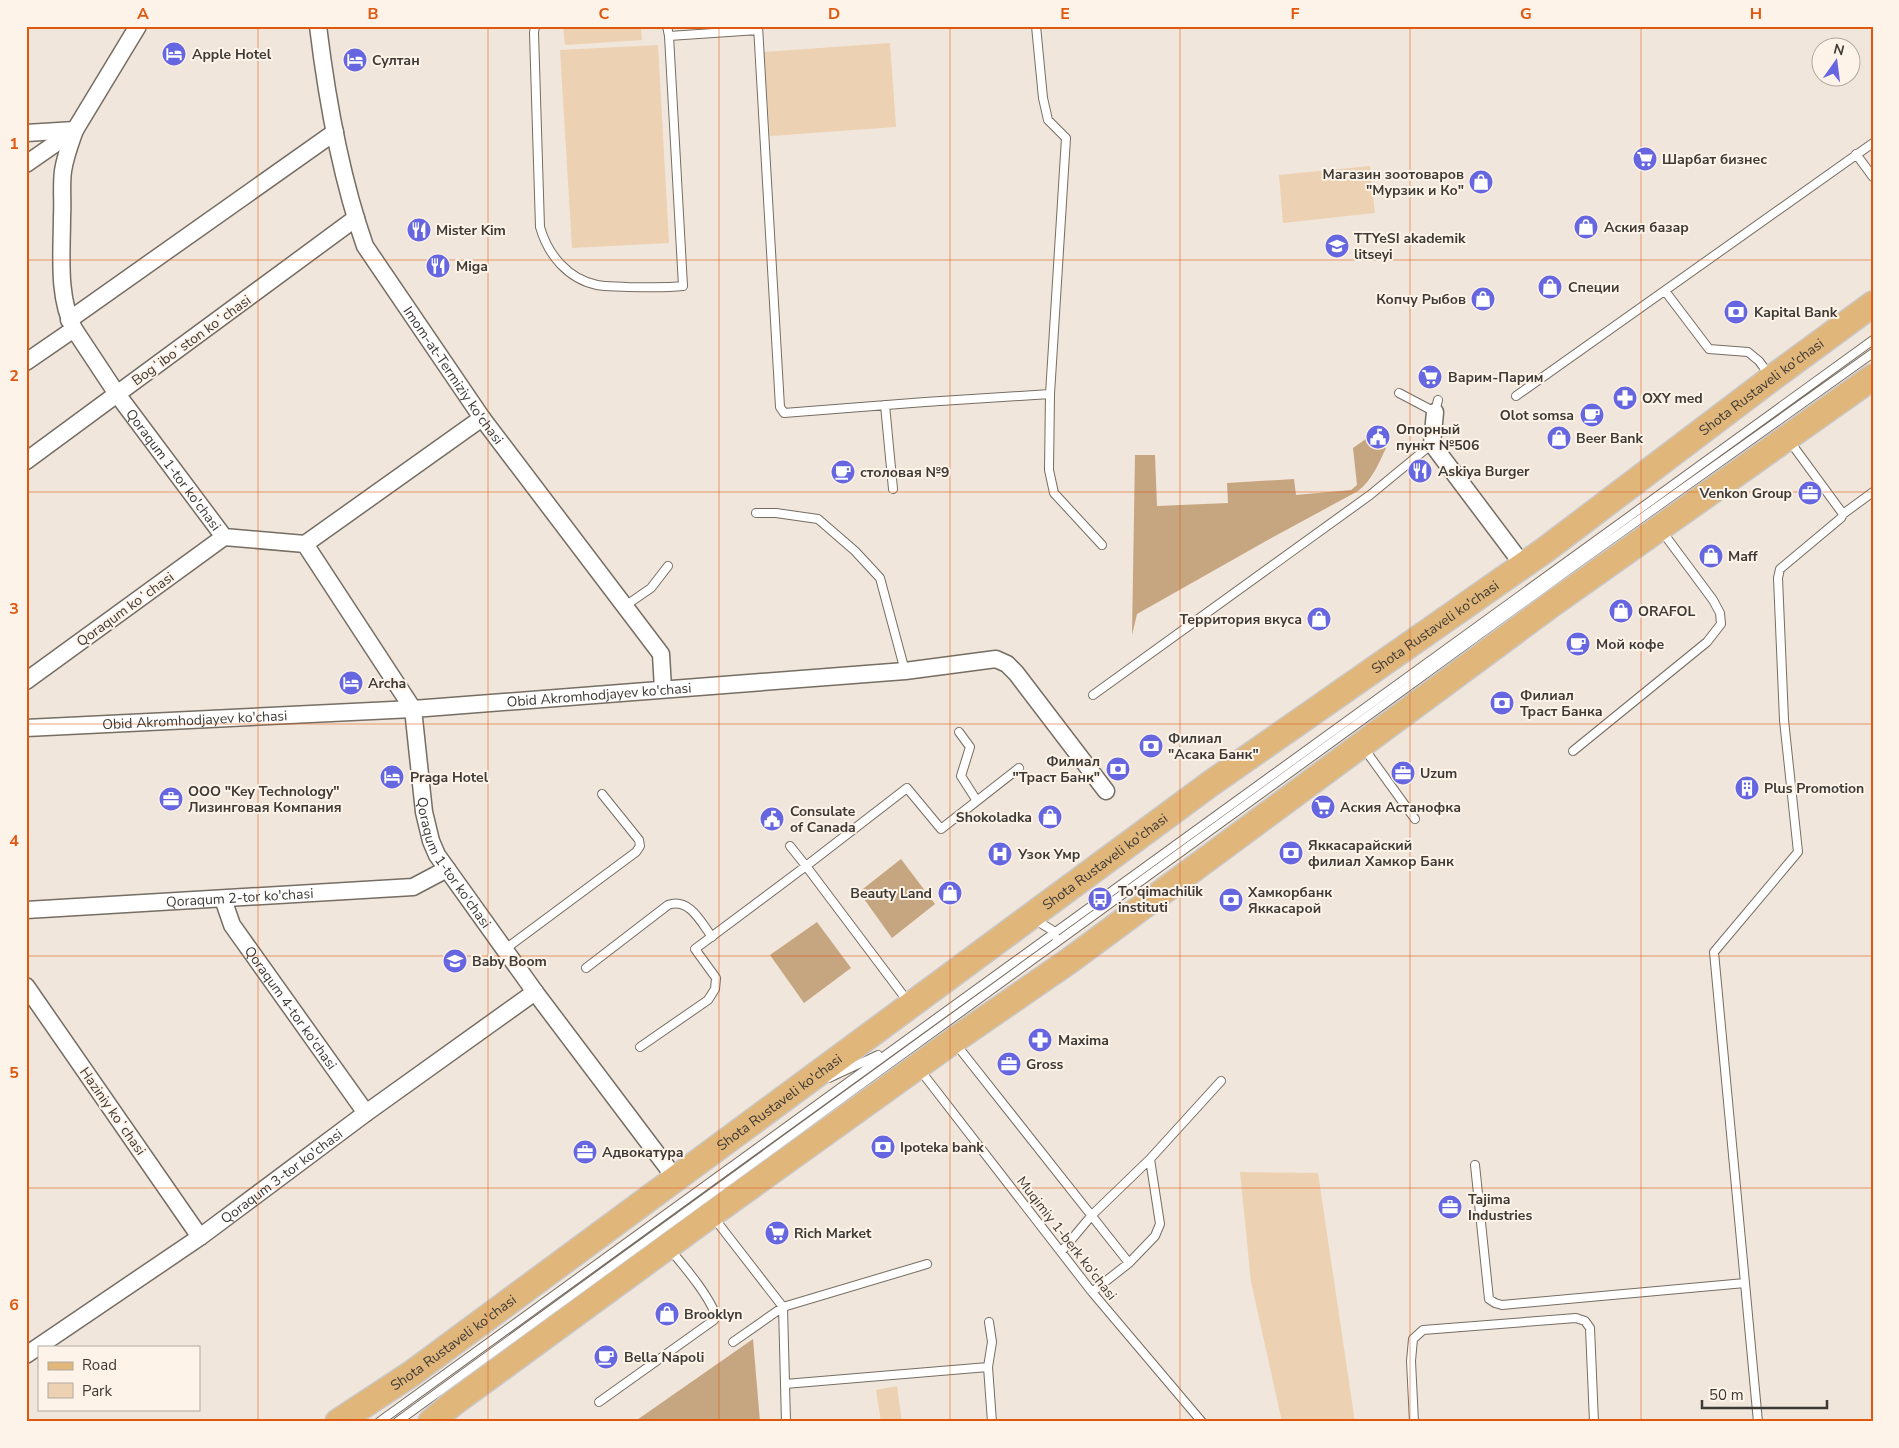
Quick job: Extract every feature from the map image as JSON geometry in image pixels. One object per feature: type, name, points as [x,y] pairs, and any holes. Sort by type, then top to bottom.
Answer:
[{"type":"main road","name":"Shota Rustaveli ko'chasi","points":[[338,1422],[411,1374],[788,1098],[1210,784],[1523,565],[1873,304]]},
{"type":"main road","points":[[431,1422],[452,1404],[712,1214],[917,1066],[1069,961],[1552,604],[1873,377]]},
{"type":"street","points":[[26,164],[75,130],[138,26]]},
{"type":"street","name":"Imom-at-Termiziy ko'chasi","points":[[318,26],[322,64],[335,132],[356,218],[365,246],[482,418],[661,654],[663,689]]},
{"type":"street","points":[[26,133],[75,130]]},
{"type":"street","name":"Qoraqum 1-tor ko'chasi","points":[[75,130],[67,152],[63,172],[62,288],[72,325],[117,394],[224,538],[305,544],[412,709],[427,827],[438,855],[504,950],[676,1179]]},
{"type":"street","points":[[26,362],[72,325],[335,132]]},
{"type":"street","name":"Bogʻiboʻston koʻchasi","points":[[26,461],[356,218]]},
{"type":"street","points":[[1436,406],[1432,444],[1523,565]]},
{"type":"street","points":[[305,544],[482,418]]},
{"type":"street","name":"Qoraqum koʻchasi","points":[[26,681],[224,538]]},
{"type":"street","name":"Obid Akromhodjayev ko'chasi","points":[[26,728],[412,709],[905,671],[996,659],[1007,664],[1016,673],[1106,791]]},
{"type":"street","name":"Qoraqum 2-tor ko'chasi","points":[[26,910],[413,887],[447,869]]},
{"type":"street","name":"Qoraqum 4-tor ko'chasi","points":[[222,899],[232,925],[366,1113]]},
{"type":"street","name":"Haziniy koʻchasi","points":[[26,986],[200,1237]]},
{"type":"street","name":"Qoraqum 3-tor ko'chasi","points":[[39,1346],[200,1237],[366,1113],[535,992]]},
{"type":"street","name":"Qoraqum 3-tor ko'chasi","points":[[26,1355],[38,1347]]},
{"type":"lane","points":[[535,26],[540,227],[547,248],[561,265],[577,278],[598,286],[664,288],[683,286],[667,26]]},
{"type":"lane","points":[[1036,26],[1043,98],[1048,120],[1066,138],[1050,394],[1048,470],[1054,493],[1102,545]]},
{"type":"lane","points":[[669,36],[758,28],[780,407],[784,414],[1050,394]]},
{"type":"lane","points":[[1516,396],[1873,143]]},
{"type":"lane","points":[[1856,154],[1873,177]]},
{"type":"lane","points":[[1665,291],[1709,349],[1748,352],[1759,361],[1772,378]]},
{"type":"lane","points":[[379,1422],[1549,572],[1873,340]]},
{"type":"lane","points":[[397,1422],[1555,580],[1873,353]]},
{"type":"lane","points":[[1399,393],[1436,406]]},
{"type":"lane","points":[[885,405],[892,489]]},
{"type":"lane","points":[[1744,458],[1787,438],[1843,514]]},
{"type":"lane","points":[[1093,695],[1370,495],[1432,444]]},
{"type":"lane","points":[[1701,477],[1735,461]]},
{"type":"lane","points":[[1758,1422],[1714,952],[1798,852],[1784,720],[1778,578],[1780,569],[1841,518],[1843,514],[1873,492]]},
{"type":"lane","points":[[756,513],[776,513],[818,519],[856,551],[880,578],[905,671]]},
{"type":"lane","points":[[1573,751],[1707,642],[1721,624],[1720,613],[1713,600],[1660,528]]},
{"type":"lane","points":[[625,606],[651,588],[668,566]]},
{"type":"lane","points":[[959,732],[970,747],[961,776],[977,801]]},
{"type":"lane","points":[[1362,745],[1414,820]]},
{"type":"lane","points":[[640,1047],[708,1000],[715,990],[716,978],[695,949],[907,788],[941,829],[1019,768]]},
{"type":"lane","points":[[504,950],[636,852],[640,846],[639,840],[602,794]]},
{"type":"lane","points":[[790,846],[912,1006]]},
{"type":"lane","points":[[586,968],[673,904],[678,903],[688,907],[712,937]]},
{"type":"lane","points":[[1030,917],[1055,932]]},
{"type":"lane","points":[[1053,945],[1055,932]]},
{"type":"lane","points":[[953,1041],[1129,1263]]},
{"type":"lane","points":[[788,1098],[896,1047]]},
{"type":"lane","name":"Muqimiy 1-berk ko'chasi","points":[[917,1066],[1092,1292],[1202,1422]]},
{"type":"lane","points":[[1061,1252],[1092,1215],[1150,1159],[1220,1081]]},
{"type":"lane","points":[[1092,1292],[1129,1263],[1155,1236],[1160,1224],[1150,1159]]},
{"type":"lane","points":[[1475,1165],[1489,1299],[1495,1303],[1502,1305],[1745,1283]]},
{"type":"lane","points":[[712,1214],[783,1308],[786,1422]]},
{"type":"lane","points":[[600,1402],[714,1320],[716,1315],[714,1310],[692,1278],[667,1247]]},
{"type":"lane","points":[[733,1342],[783,1308],[927,1264]]},
{"type":"lane","points":[[1414,1422],[1410,1361],[1413,1339],[1423,1330],[1576,1318],[1585,1321],[1590,1328],[1594,1422]]},
{"type":"lane","points":[[989,1322],[992,1342],[988,1367],[992,1422]]},
{"type":"lane","points":[[785,1384],[988,1367]]},
{"type":"green space","points":[[563,26],[641,26],[642,40],[565,45]]},
{"type":"green space","points":[[890,43],[896,127],[770,136],[764,52]]},
{"type":"green space","points":[[658,45],[669,243],[572,248],[560,50]]},
{"type":"green space","points":[[1370,166],[1375,213],[1283,223],[1279,175]]},
{"type":"green space","points":[[1240,1172],[1318,1173],[1355,1422],[1282,1422],[1251,1282]]},
{"type":"green space","points":[[897,1386],[902,1422],[881,1422],[876,1390]]},
{"type":"shaded area","points":[[1370,436],[1386,448],[1371,477],[1363,487],[1137,614],[1132,635],[1135,455],[1155,455],[1157,506],[1228,503],[1227,483],[1294,479],[1296,495],[1351,490],[1357,485],[1353,448]]},
{"type":"shaded area","points":[[901,859],[935,904],[892,938],[859,892]]},
{"type":"shaded area","points":[[817,922],[851,968],[804,1003],[770,955]]},
{"type":"shaded area","points":[[753,1339],[760,1422],[634,1422]]},
{"type":"place","name":"Apple Hotel","points":[[174,54]]},
{"type":"place","name":"Султан","points":[[355,60]]},
{"type":"place","name":"Шарбат бизнес","points":[[1645,159]]},
{"type":"place","name":"Магазин зоотоваров \"Мурзик и Ко\"","points":[[1481,182]]},
{"type":"place","name":"Аския базар","points":[[1586,227]]},
{"type":"place","name":"Mister Kim","points":[[419,230]]},
{"type":"place","name":"TTYeSI akademik litseyi","points":[[1337,246]]},
{"type":"place","name":"Miga","points":[[438,266]]},
{"type":"place","name":"Специи","points":[[1550,287]]},
{"type":"place","name":"Копчу Рыбов","points":[[1483,299]]},
{"type":"place","name":"Kapital Bank","points":[[1736,312]]},
{"type":"place","name":"Варим-Парим","points":[[1430,377]]},
{"type":"place","name":"OXY med","points":[[1625,398]]},
{"type":"place","name":"Olot somsa","points":[[1592,415]]},
{"type":"place","name":"Опорный пункт №506","points":[[1378,437]]},
{"type":"place","name":"Beer Bank","points":[[1559,438]]},
{"type":"place","name":"Askiya Burger","points":[[1420,471]]},
{"type":"place","name":"столовая №9","points":[[843,472]]},
{"type":"place","name":"Venkon Group","points":[[1810,493]]},
{"type":"place","name":"Maff","points":[[1711,556]]},
{"type":"place","name":"ORAFOL","points":[[1621,611]]},
{"type":"place","name":"Территория вкуса","points":[[1319,619]]},
{"type":"place","name":"Мой кофе","points":[[1578,644]]},
{"type":"place","name":"Archa","points":[[351,683]]},
{"type":"place","name":"Филиал Траст Банка","points":[[1502,703]]},
{"type":"place","name":"Филиал \"Асака Банк\"","points":[[1151,746]]},
{"type":"place","name":"Филиал \"Траст Банк\"","points":[[1118,769]]},
{"type":"place","name":"Uzum","points":[[1403,773]]},
{"type":"place","name":"Praga Hotel","points":[[392,777]]},
{"type":"place","name":"Plus Promotion","points":[[1747,788]]},
{"type":"place","name":"OOO \"Key Technology\" Лизинговая Компания","points":[[171,799]]},
{"type":"place","name":"Аския Астанофка","points":[[1323,807]]},
{"type":"place","name":"Shokoladka","points":[[1050,817]]},
{"type":"place","name":"Consulate of Canada","points":[[772,819]]},
{"type":"place","name":"Яккасарайский филиал Хамкор Банк","points":[[1291,853]]},
{"type":"place","name":"Узок Умр","points":[[1000,854]]},
{"type":"place","name":"Beauty Land","points":[[950,893]]},
{"type":"place","name":"To'qimachilik instituti","points":[[1100,899]]},
{"type":"place","name":"Хамкорбанк Яккасарой","points":[[1231,900]]},
{"type":"place","name":"Baby Boom","points":[[455,961]]},
{"type":"place","name":"Maxima","points":[[1040,1040]]},
{"type":"place","name":"Gross","points":[[1009,1064]]},
{"type":"place","name":"Ipoteka bank","points":[[883,1147]]},
{"type":"place","name":"Адвокатура","points":[[585,1152]]},
{"type":"place","name":"Tajima Industries","points":[[1450,1207]]},
{"type":"place","name":"Rich Market","points":[[777,1233]]},
{"type":"place","name":"Brooklyn","points":[[667,1314]]},
{"type":"place","name":"Bella Napoli","points":[[606,1357]]}]
